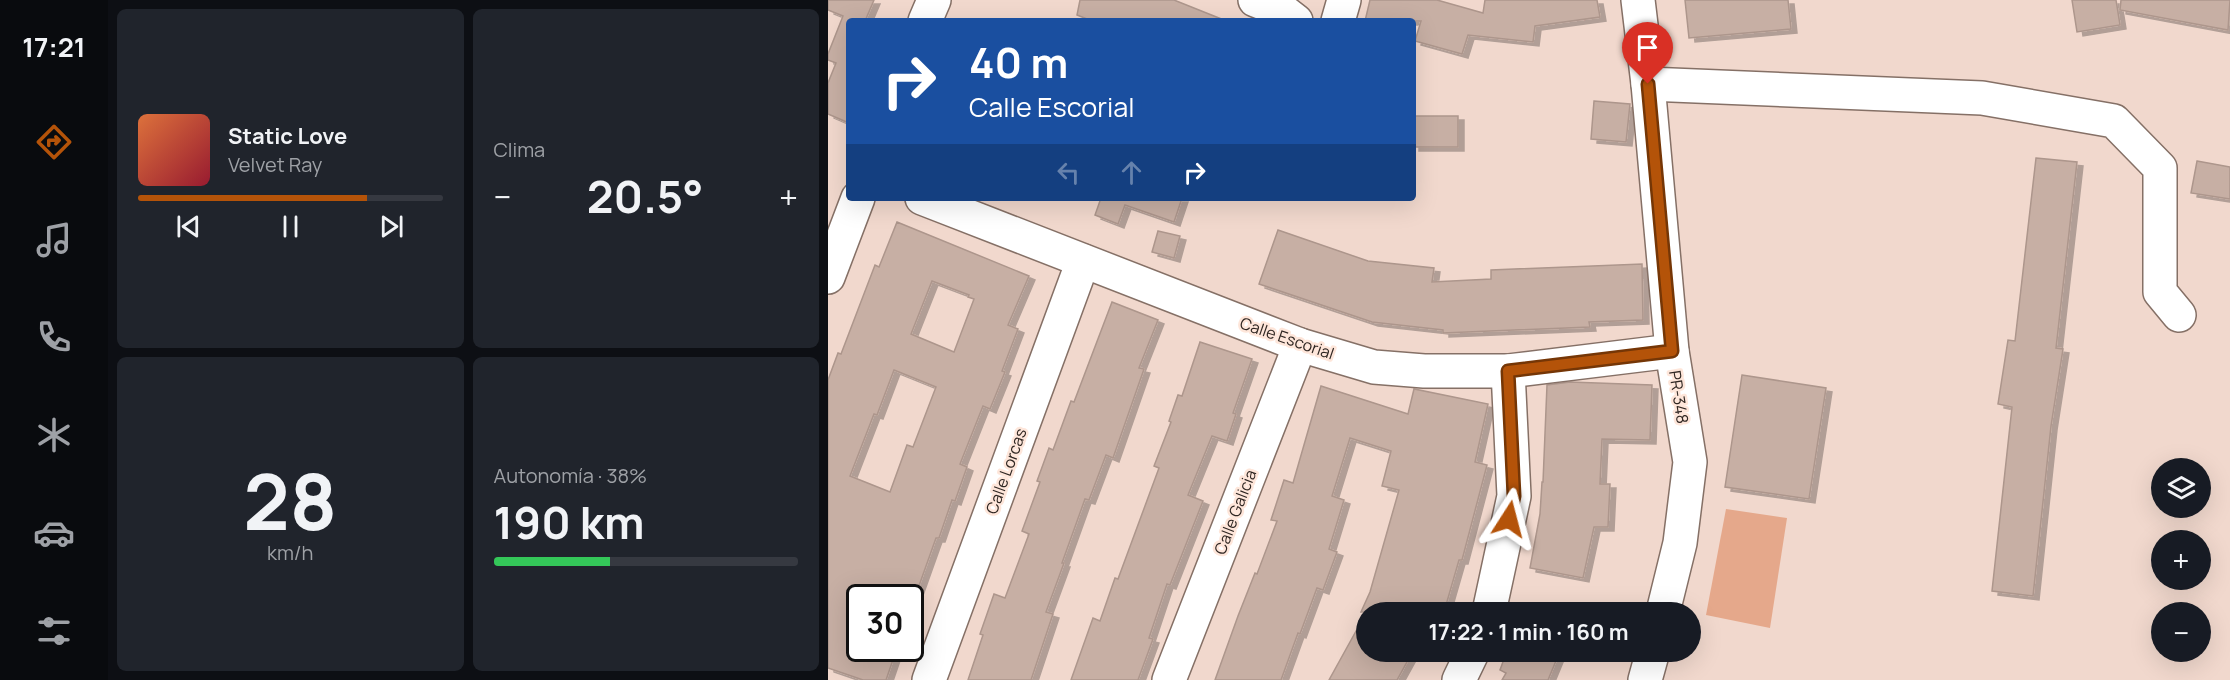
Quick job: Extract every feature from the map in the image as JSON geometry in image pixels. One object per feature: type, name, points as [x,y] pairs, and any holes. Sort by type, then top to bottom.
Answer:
[{"type":"street","points":[[926,18],[934,0]]},
{"type":"street","points":[[1255,0],[1283,11],[1292,18]]},
{"type":"street","points":[[1339,18],[1344,0]]},
{"type":"street","name":"PR-348","points":[[1638,0],[1648,84],[1672,351],[1690,462],[1680,543],[1665,602]]},
{"type":"street","points":[[1648,84],[1982,98],[2114,121],[2160,168],[2160,292],[2179,315]]},
{"type":"street","points":[[828,278],[857,201]]},
{"type":"street","name":"Calle Escorial","points":[[930,201],[1300,345],[1374,367],[1424,371],[1508,371],[1672,351]]},
{"type":"street","name":"Calle Lorcas","points":[[929,680],[1083,261]]},
{"type":"street","name":"Calle Galicia","points":[[1169,680],[1300,345]]},
{"type":"street","points":[[1492,602],[1514,496],[1508,371]]},
{"type":"street","points":[[1460,680],[1468,662]]},
{"type":"street","points":[[1646,680],[1650,662]]},
{"type":"shaded area","points":[[1726,509],[1787,518],[1770,628],[1706,615]]},
{"type":"building","points":[[828,0],[874,0],[866,18],[846,18],[846,122],[828,114],[828,83],[836,63],[828,60],[828,54],[843,16],[828,10]]},
{"type":"building","points":[[1080,0],[1174,0],[1219,18],[1084,18],[1077,15]]},
{"type":"building","points":[[1370,0],[1437,0],[1483,13],[1485,0],[1597,0],[1600,17],[1535,26],[1533,42],[1468,35],[1462,54],[1416,41],[1421,21],[1416,21],[1416,18],[1366,18]]},
{"type":"building","points":[[1685,0],[1788,0],[1791,29],[1689,38]]},
{"type":"building","points":[[2072,0],[2116,0],[2120,25],[2077,32]]},
{"type":"building","points":[[2121,0],[2230,0],[2228,30],[2120,10]]},
{"type":"building","points":[[1594,101],[1630,104],[1626,142],[1591,139]]},
{"type":"building","points":[[1416,116],[1458,116],[1458,147],[1416,147]]},
{"type":"building","points":[[2036,158],[2077,162],[2056,348],[2063,349],[2051,426],[2033,596],[1992,591],[2012,407],[1998,404],[2008,340],[2015,341]]},
{"type":"building","points":[[2197,161],[2230,167],[2230,199],[2191,193]]},
{"type":"building","points":[[1100,201],[1181,201],[1174,222],[1125,205],[1118,224],[1095,215]]},
{"type":"building","points":[[897,222],[1029,276],[1008,325],[1018,329],[1002,371],[1005,372],[990,409],[983,406],[960,464],[967,467],[955,501],[952,500],[920,584],[846,584],[846,662],[892,662],[886,680],[863,680],[828,668],[828,380],[838,353],[841,354],[875,265],[879,267]],"holes":[[[932,281],[969,295],[968,297],[974,299],[954,352],[911,334]],[[894,370],[936,387],[913,447],[907,445],[890,492],[850,476]]]},
{"type":"building","points":[[1278,230],[1368,261],[1434,268],[1432,282],[1491,279],[1491,270],[1642,264],[1643,320],[1589,322],[1590,327],[1443,333],[1443,330],[1372,322],[1259,284]]},
{"type":"building","points":[[1158,231],[1180,236],[1174,258],[1152,252]]},
{"type":"building","points":[[1112,302],[1158,320],[1139,368],[1144,369],[1113,458],[1106,455],[1089,500],[1085,499],[1062,563],[1064,563],[1046,612],[1053,614],[1031,680],[968,680],[983,635],[980,634],[994,594],[1005,598],[1029,534],[1022,531],[1040,482],[1037,481],[1049,448],[1053,450],[1071,401],[1074,402]]},
{"type":"building","points":[[1200,342],[1252,359],[1233,413],[1236,414],[1227,441],[1212,436],[1188,495],[1203,501],[1170,585],[1167,584],[1149,638],[1153,639],[1138,680],[1071,680],[1093,618],[1100,621],[1115,578],[1118,579],[1159,468],[1154,466],[1171,422],[1169,421],[1178,395],[1182,396]]},
{"type":"building","points":[[1742,375],[1826,388],[1809,499],[1725,487]]},
{"type":"building","points":[[1570,382],[1652,385],[1650,440],[1602,439],[1600,484],[1610,484],[1608,527],[1594,527],[1583,578],[1530,568],[1540,514],[1543,482],[1547,385]]},
{"type":"building","points":[[1321,386],[1408,414],[1414,389],[1488,404],[1475,462],[1487,465],[1462,560],[1459,560],[1447,602],[1366,602],[1399,490],[1382,486],[1391,451],[1350,438],[1332,496],[1344,500],[1329,549],[1337,552],[1323,590],[1317,588],[1281,680],[1215,680],[1238,616],[1277,521],[1271,520],[1284,480],[1293,483]]},
{"type":"building","points":[[1356,631],[1356,662],[1407,662],[1397,680],[1329,680]]},
{"type":"building","points":[[1503,662],[1555,662],[1548,680],[1502,680],[1506,673],[1500,670]]},
{"type":"route","points":[[1509,519],[1514,496],[1508,371],[1672,351],[1648,84]]}]
